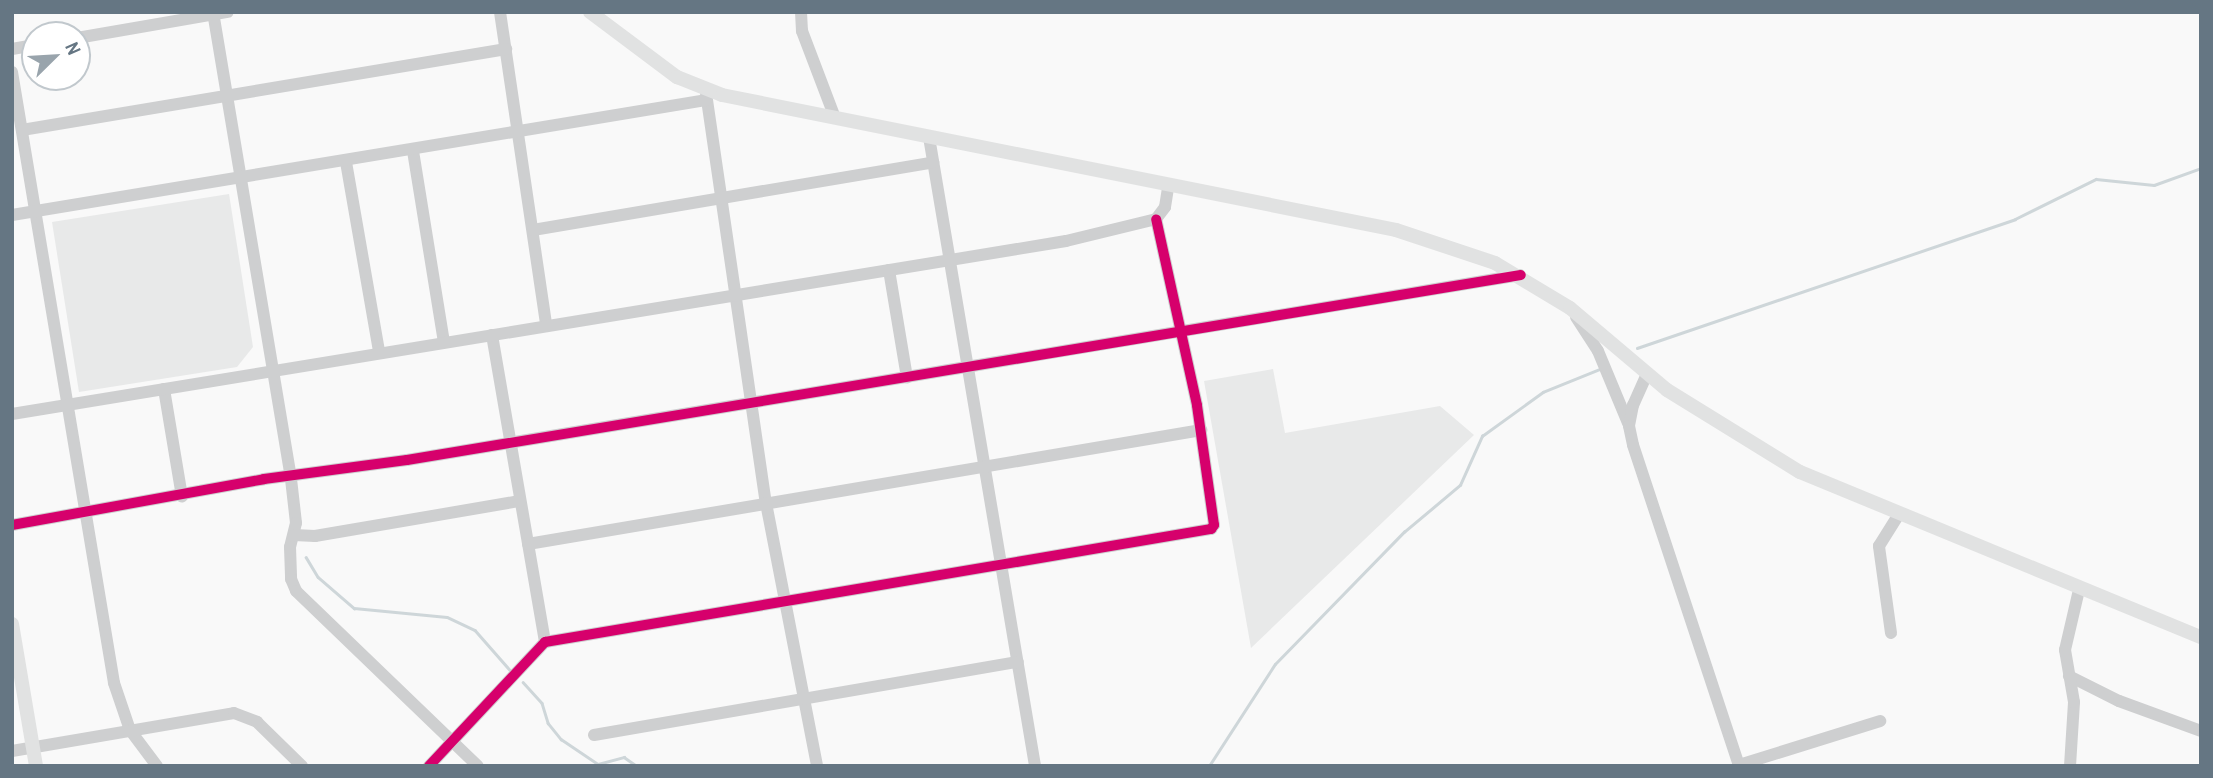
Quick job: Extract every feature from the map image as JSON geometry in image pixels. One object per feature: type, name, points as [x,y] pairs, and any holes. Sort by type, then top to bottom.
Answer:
[{"type":"main road","points":[[590,12],[677,77],[706,95],[835,118],[1422,237],[1521,275],[1570,308],[1647,373],[1710,419],[1800,472],[2079,590],[2201,637]]},
{"type":"main road","points":[[12,624],[16,669],[36,766]]},
{"type":"street","points":[[91,36],[228,12]]},
{"type":"street","points":[[500,12],[520,131],[547,325]]},
{"type":"street","points":[[800,12],[802,31],[835,118]]},
{"type":"street","points":[[213,14],[291,479],[293,535],[289,567],[296,591],[478,766]]},
{"type":"street","points":[[22,130],[506,49]]},
{"type":"street","points":[[12,72],[114,683],[130,730],[157,766]]},
{"type":"street","points":[[12,215],[414,151],[706,95],[766,503],[783,602],[817,766]]},
{"type":"street","points":[[929,137],[1035,766]]},
{"type":"street","points":[[414,151],[443,342]]},
{"type":"street","points":[[346,162],[379,352]]},
{"type":"street","points":[[533,230],[933,162]]},
{"type":"street","points":[[12,414],[1066,241],[1156,219],[1165,207],[1168,187]]},
{"type":"street","points":[[429,766],[545,642],[1211,529],[1214,525],[1202,430],[1156,219]]},
{"type":"street","points":[[889,270],[907,377]]},
{"type":"street","points":[[12,525],[182,497],[264,479],[291,479],[1521,275]]},
{"type":"street","points":[[1570,308],[1603,361],[1629,426],[1739,765],[1880,721]]},
{"type":"street","points":[[492,335],[545,642]]},
{"type":"street","points":[[1629,426],[1647,373]]},
{"type":"street","points":[[164,389],[182,497]]},
{"type":"street","points":[[528,544],[1202,430]]},
{"type":"street","points":[[293,535],[316,536],[520,501]]},
{"type":"street","points":[[1891,633],[1879,546],[1898,515]]},
{"type":"street","points":[[2070,766],[2074,702],[2065,650],[2079,590]]},
{"type":"street","points":[[594,735],[804,696],[1018,662]]},
{"type":"street","points":[[2069,676],[2119,701],[2201,731]]},
{"type":"street","points":[[12,751],[130,730],[247,715],[302,766]]},
{"type":"shaded area","points":[[229,194],[253,347],[237,367],[79,392],[52,222]]},
{"type":"shaded area","points":[[1273,369],[1285,433],[1440,406],[1474,435],[1251,648],[1204,381]]},
{"type":"waterway","points":[[1637,348],[2015,219],[2096,179],[2154,185],[2201,168]]},
{"type":"waterway","points":[[1209,766],[1275,664],[1404,532],[1460,485],[1482,436],[1543,392],[1600,369]]},
{"type":"waterway","points":[[306,557],[318,577],[354,608],[447,617],[475,630],[510,670]]},
{"type":"waterway","points":[[523,682],[542,703],[548,723],[561,739],[598,764],[624,757],[637,766]]},
{"type":"cycle path","points":[[429,766],[545,642],[1211,529],[1214,525],[1197,405],[1156,219]]},
{"type":"cycle path","points":[[12,525],[264,479],[407,460],[1521,275]]}]
